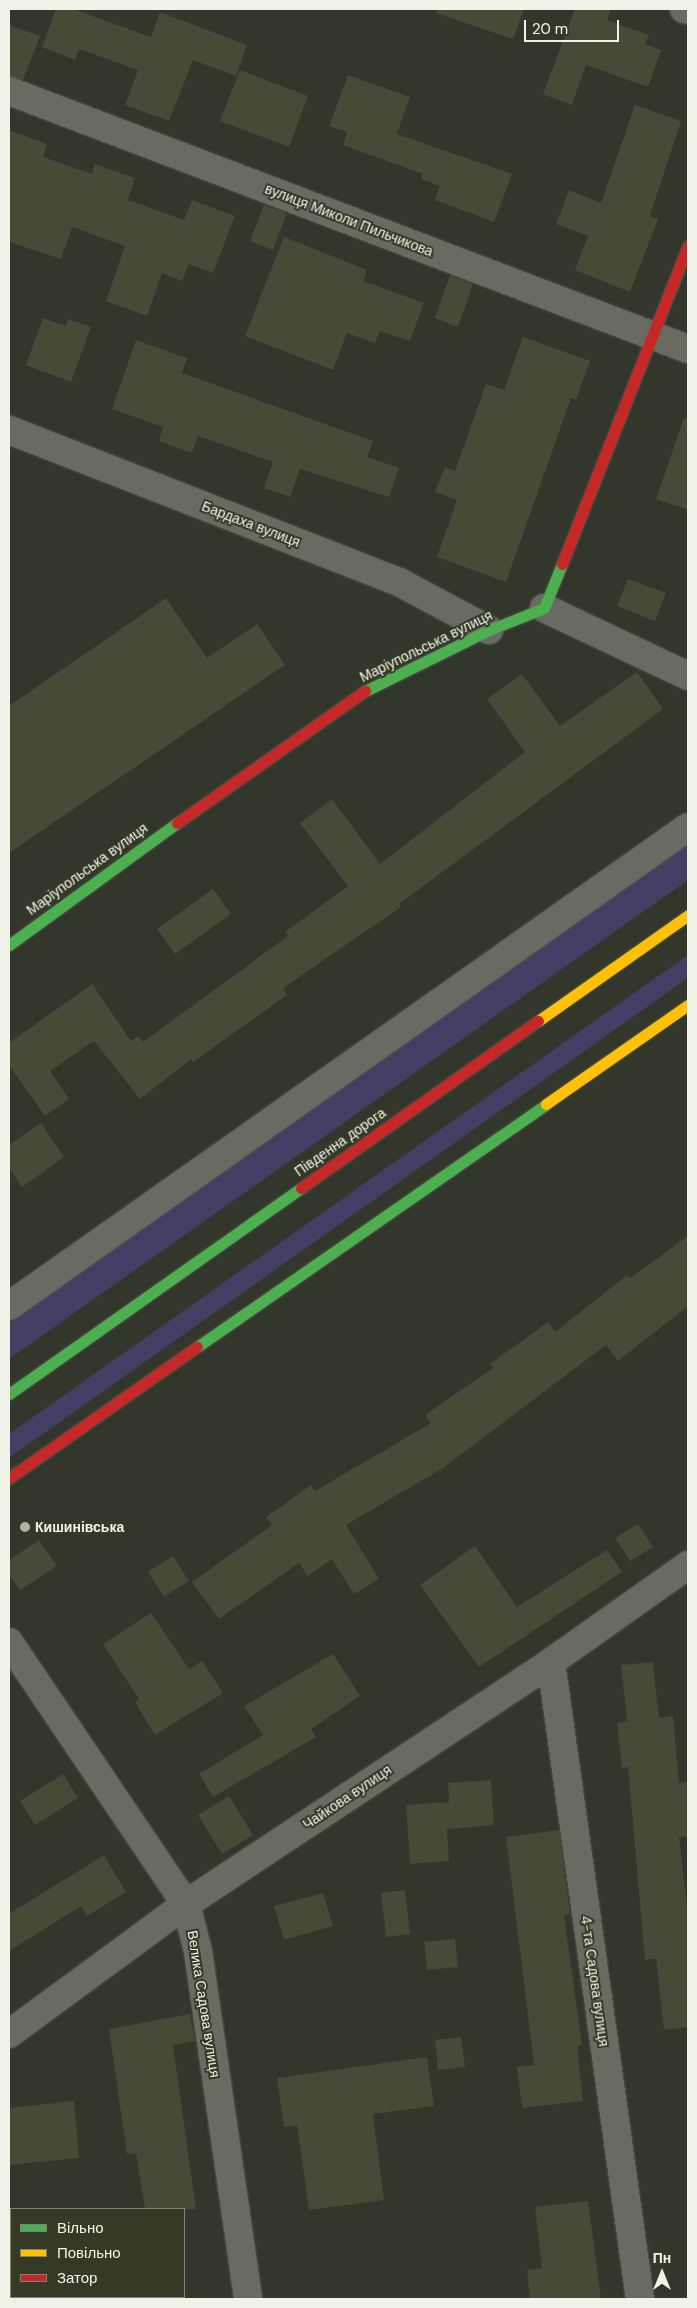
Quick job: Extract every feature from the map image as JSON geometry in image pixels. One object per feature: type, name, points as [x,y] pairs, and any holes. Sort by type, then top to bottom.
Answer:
[{"type":"main road","points":[[544,608],[688,246]]},
{"type":"main road","name":"Маріупольська вулиця","points":[[9,945],[275,752],[364,692],[489,630],[544,608]]},
{"type":"main road","name":"Південна дорога","points":[[9,1394],[688,915]]},
{"type":"main road","points":[[9,1478],[688,1005]]},
{"type":"street","points":[[684,9],[688,10]]},
{"type":"street","name":"вулиця Миколи Пильчикова","points":[[9,91],[688,349]]},
{"type":"street","name":"Бардаха вулиця","points":[[9,430],[399,582],[489,630]]},
{"type":"street","points":[[544,608],[688,676]]},
{"type":"street","points":[[9,1306],[688,827]]},
{"type":"street","name":"Чайкова вулиця","points":[[9,2034],[186,1904],[551,1662],[688,1565]]},
{"type":"street","name":"Велика Садова вулиця","points":[[9,1642],[186,1904],[198,1951],[248,2299]]},
{"type":"street","name":"4-та Садова вулиця","points":[[551,1662],[640,2299]]},
{"type":"shaded area","points":[[688,840],[688,880],[9,1359],[9,1320]]},
{"type":"shaded area","points":[[688,955],[688,978],[9,1458],[9,1434]]},
{"type":"building","points":[[56,9],[73,9],[151,37],[160,12],[247,45],[236,76],[193,60],[169,121],[125,105],[138,70],[79,49],[75,60],[42,47]]},
{"type":"building","points":[[437,9],[524,9],[513,39],[436,13]]},
{"type":"building","points":[[575,9],[611,9],[607,20],[649,35],[645,44],[661,50],[648,87],[586,65],[572,105],[543,94]]},
{"type":"building","points":[[9,25],[40,36],[23,80],[9,76]]},
{"type":"building","points":[[240,70],[308,96],[289,147],[220,121]]},
{"type":"building","points":[[348,75],[410,97],[397,134],[512,174],[494,222],[435,200],[440,186],[421,179],[423,174],[343,145],[347,132],[329,126]]},
{"type":"building","points":[[635,105],[681,121],[650,216],[658,219],[630,292],[575,270],[588,236],[556,224],[569,190],[601,203]]},
{"type":"building","points":[[9,130],[47,144],[43,157],[92,174],[95,164],[135,178],[128,200],[184,220],[192,200],[235,216],[213,273],[189,264],[182,281],[162,273],[147,316],[106,301],[125,246],[72,227],[61,259],[9,242]]},
{"type":"building","points":[[264,205],[287,213],[273,250],[250,241]]},
{"type":"building","points":[[284,237],[367,270],[363,281],[424,303],[410,341],[380,331],[375,343],[347,333],[333,370],[245,336]]},
{"type":"building","points":[[450,275],[473,284],[458,327],[435,318]]},
{"type":"building","points":[[43,318],[66,326],[68,319],[91,327],[71,382],[26,365]]},
{"type":"building","points":[[523,337],[590,361],[576,400],[571,398],[506,582],[437,557],[457,500],[435,492],[445,467],[455,471],[486,384],[504,390]]},
{"type":"building","points":[[136,340],[187,358],[182,373],[373,441],[367,457],[399,468],[389,497],[300,469],[290,497],[264,488],[273,462],[198,436],[192,453],[159,441],[163,427],[112,409]]},
{"type":"building","points":[[684,418],[688,419],[688,510],[656,499]]},
{"type":"building","points":[[628,579],[666,593],[655,621],[617,606]]},
{"type":"building","points":[[166,598],[207,658],[257,624],[285,665],[9,853],[9,706]]},
{"type":"building","points":[[637,672],[663,709],[399,904],[401,907],[283,988],[287,995],[193,1062],[191,1059],[140,1099],[94,1041],[50,1071],[69,1099],[45,1116],[9,1065],[9,1043],[92,984],[131,1041],[138,1036],[143,1042],[288,936],[285,932],[348,886],[300,823],[332,799],[380,864],[525,752],[487,699],[522,674],[560,726]]},
{"type":"building","points":[[213,889],[231,914],[175,954],[157,929]]},
{"type":"building","points":[[41,1123],[64,1157],[22,1187],[9,1168],[9,1145]]},
{"type":"building","points":[[688,1236],[688,1306],[618,1361],[606,1345],[443,1468],[346,1525],[379,1579],[354,1594],[332,1559],[308,1576],[299,1563],[219,1619],[192,1582],[272,1525],[266,1517],[311,1485],[315,1491],[431,1423],[425,1415],[493,1368],[490,1364],[548,1322],[555,1332],[627,1275],[630,1278]]},
{"type":"building","points":[[638,1524],[653,1547],[630,1561],[615,1538]]},
{"type":"building","points":[[39,1540],[57,1566],[20,1590],[9,1574],[9,1560]]},
{"type":"building","points":[[475,1546],[517,1607],[607,1550],[622,1572],[479,1667],[420,1585]]},
{"type":"building","points":[[173,1556],[189,1581],[164,1597],[148,1572]]},
{"type":"building","points":[[151,1613],[189,1669],[202,1661],[223,1693],[155,1735],[135,1702],[139,1699],[103,1644]]},
{"type":"building","points":[[333,1654],[360,1696],[311,1729],[316,1737],[213,1797],[199,1774],[263,1735],[244,1706]]},
{"type":"building","points":[[653,1662],[659,1718],[673,1716],[679,1783],[688,1782],[688,1836],[679,1837],[688,1915],[688,2027],[664,2030],[656,1959],[645,1960],[628,1767],[622,1768],[617,1723],[627,1721],[621,1665]]},
{"type":"building","points":[[63,1774],[78,1798],[35,1825],[20,1801]]},
{"type":"building","points":[[491,1780],[494,1825],[447,1829],[449,1861],[410,1864],[406,1805],[449,1802],[448,1783]]},
{"type":"building","points":[[229,1796],[253,1835],[222,1854],[198,1815]]},
{"type":"building","points":[[559,1830],[570,1914],[564,1915],[582,2045],[577,2046],[583,2101],[522,2108],[517,2067],[534,2065],[506,1837]]},
{"type":"building","points":[[104,1855],[126,1892],[87,1916],[81,1906],[9,1951],[9,1914]]},
{"type":"building","points":[[405,1890],[410,1934],[386,1937],[381,1893]]},
{"type":"building","points":[[323,1893],[333,1926],[284,1940],[274,1906]]},
{"type":"building","points":[[455,1939],[458,1967],[427,1970],[424,1942]]},
{"type":"building","points":[[190,2014],[195,2041],[173,2045],[196,2209],[145,2208],[136,2153],[127,2154],[109,2029]]},
{"type":"building","points":[[461,2037],[465,2067],[438,2070],[435,2040]]},
{"type":"building","points":[[427,2057],[434,2106],[373,2114],[384,2200],[309,2210],[297,2125],[284,2127],[277,2078]]},
{"type":"building","points":[[74,2101],[79,2158],[9,2165],[9,2108]]},
{"type":"building","points":[[588,2201],[601,2299],[530,2299],[527,2270],[542,2268],[535,2207]]},
{"type":"traffic: fast","points":[[365,691],[489,630],[544,608],[562,564]]},
{"type":"traffic: fast","points":[[9,945],[177,823]]},
{"type":"traffic: fast","points":[[197,1347],[546,1104]]},
{"type":"traffic: fast","points":[[9,1394],[301,1188]]},
{"type":"traffic: slow","points":[[538,1021],[688,915]]},
{"type":"traffic: slow","points":[[546,1104],[688,1005]]},
{"type":"traffic: jam","points":[[562,564],[688,246]]},
{"type":"traffic: jam","points":[[177,823],[365,691]]},
{"type":"traffic: jam","points":[[301,1188],[538,1021]]},
{"type":"traffic: jam","points":[[9,1478],[197,1347]]},
{"type":"place","name":"Кишинівська","points":[[25,1527]]}]
